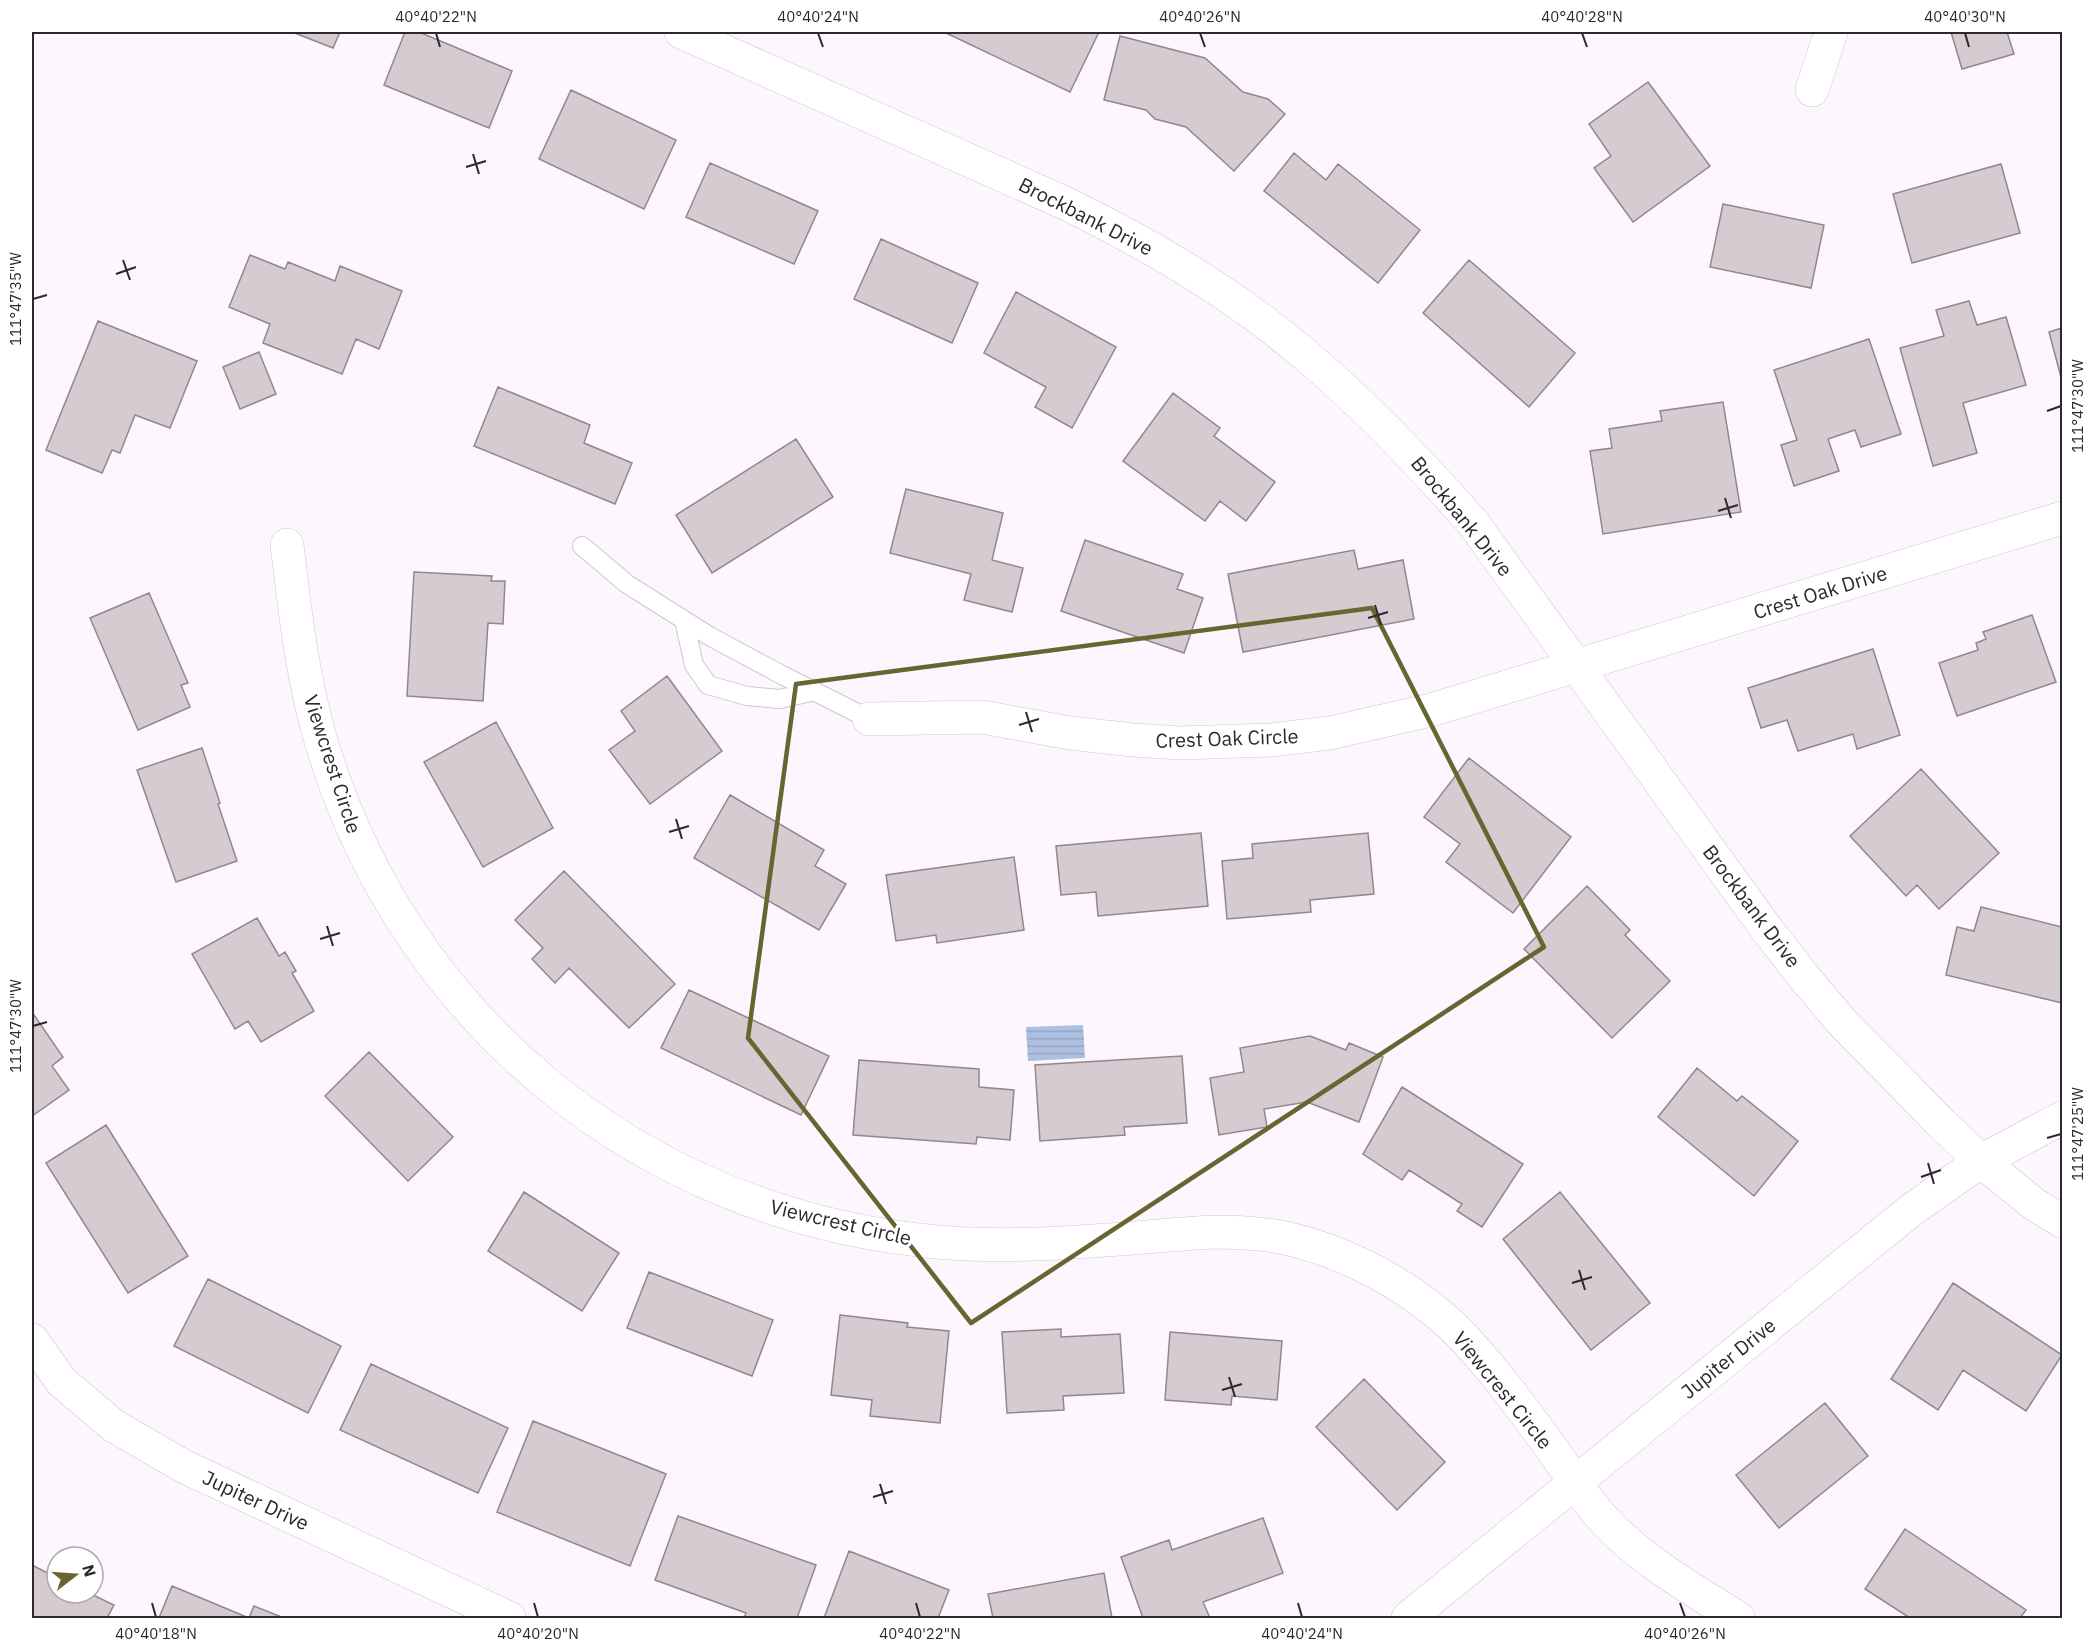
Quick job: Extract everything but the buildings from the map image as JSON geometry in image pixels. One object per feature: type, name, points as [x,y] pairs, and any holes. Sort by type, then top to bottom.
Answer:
[{"type":"street","name":"Brockbank Drive","points":[[681,32],[1068,204],[1130,235],[1190,271],[1308,356],[1364,407],[1420,463],[1473,523],[1761,921],[1841,1021],[1942,1125],[1981,1161],[2034,1204],[2062,1221]]},
{"type":"street","points":[[1812,90],[1831,32]]},
{"type":"street","name":"Crest Oak Drive","points":[[1578,667],[2062,518]]},
{"type":"street","name":"Viewcrest Circle","points":[[286,545],[307,686],[321,741],[361,847],[391,903],[457,994],[495,1037],[576,1108],[616,1136],[659,1161],[717,1189],[777,1210],[876,1234],[938,1242],[1018,1244],[1243,1232],[1276,1236],[1310,1245],[1344,1258],[1398,1286],[1451,1326],[1484,1361],[1605,1521],[1643,1557],[1738,1618]]},
{"type":"street","name":"Crest Oak Circle","points":[[869,719],[982,717],[1070,733],[1133,740],[1180,743],[1271,740],[1330,733],[1378,723],[1578,667]]},
{"type":"street","name":"Jupiter Drive","points":[[1408,1618],[1910,1211],[1981,1161],[2062,1118]]},
{"type":"street","name":"Jupiter Drive","points":[[32,1340],[62,1382],[114,1426],[175,1462],[509,1618]]},
{"type":"lane","points":[[582,546],[627,584],[684,620],[782,675],[869,719]]},
{"type":"lane","points":[[684,620],[694,665],[708,685],[747,696],[780,699],[815,691]]},
{"type":"highlighted area","points":[[1372,608],[1544,947],[971,1323],[748,1038],[796,684]]},
{"type":"water","points":[[1083,1025],[1085,1058],[1028,1061],[1026,1027]]}]
